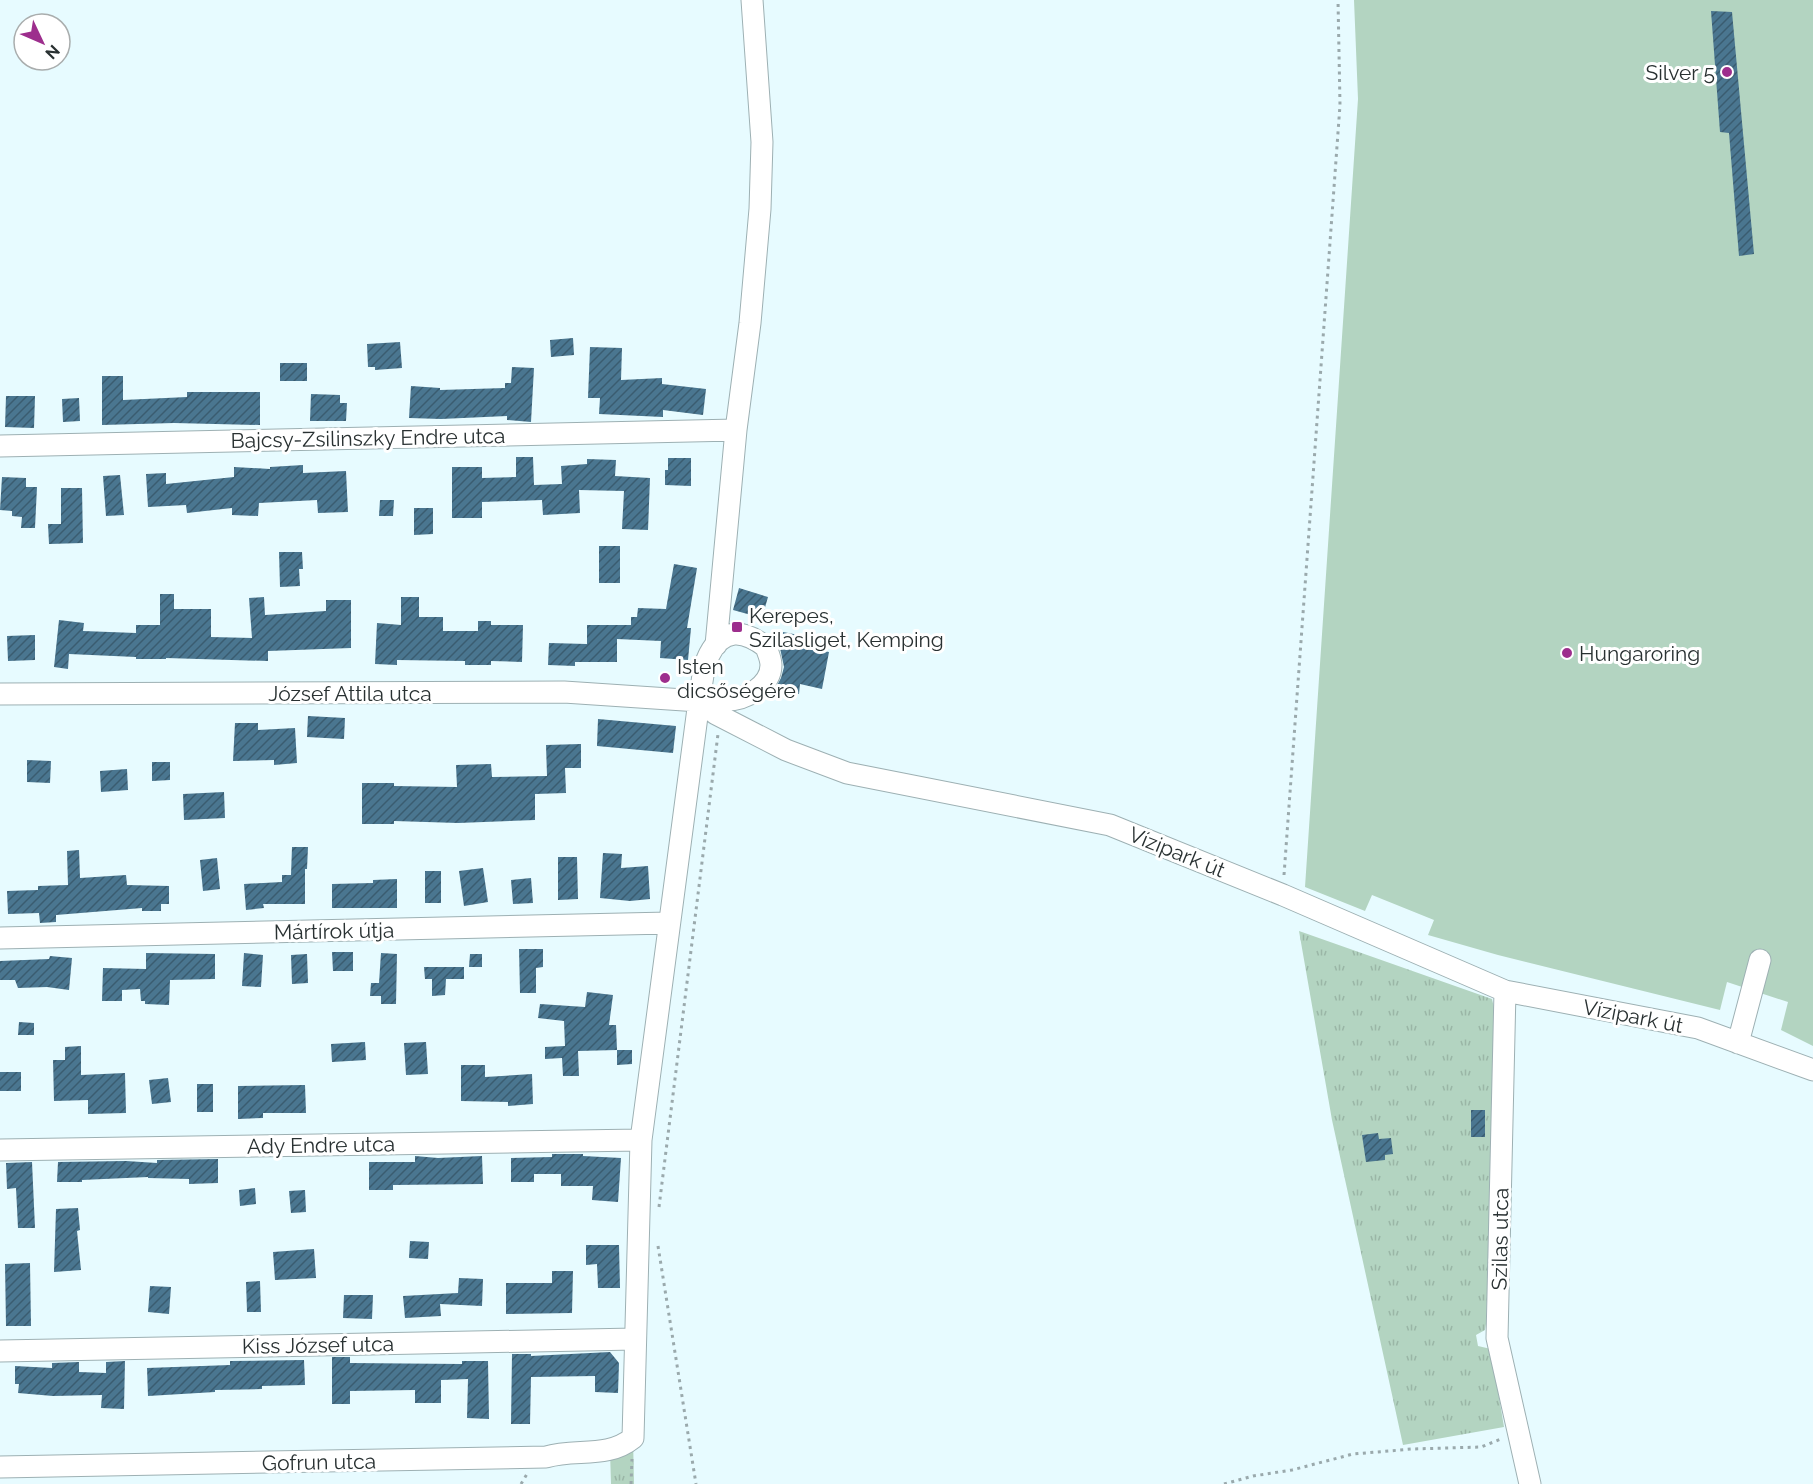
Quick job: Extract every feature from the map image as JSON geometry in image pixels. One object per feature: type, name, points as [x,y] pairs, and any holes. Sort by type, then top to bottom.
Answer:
[{"type":"street","points":[[716,645],[760,209],[762,142],[752,0]]},
{"type":"street","name":"Bajcsy-Zsilinszky Endre utca","points":[[0,446],[736,430]]},
{"type":"street","points":[[635,1339],[641,1140],[699,701],[708,656],[723,637],[731,633],[749,636],[766,647],[771,665],[770,674],[765,682],[751,693],[728,700],[699,701]]},
{"type":"street","name":"József Attila utca","points":[[0,694],[564,692],[699,701]]},
{"type":"street","points":[[751,693],[749,701],[752,726],[757,735]]},
{"type":"street","name":"Vízipark út","points":[[699,701],[720,717],[786,750],[848,773],[1110,825],[1283,895],[1505,991],[1698,1028],[1813,1070]]},
{"type":"street","name":"Mártírok útja","points":[[0,938],[669,923]]},
{"type":"street","points":[[1738,1043],[1760,960]]},
{"type":"street","name":"Szilas utca","points":[[1505,991],[1497,1338],[1530,1484]]},
{"type":"street","name":"Ady Endre utca","points":[[0,1150],[641,1140]]},
{"type":"street","name":"Kiss József utca","points":[[0,1351],[635,1339]]},
{"type":"street","name":"Gofrun utca","points":[[0,1467],[546,1457],[568,1452],[610,1451],[633,1438],[635,1339]]},
{"type":"path","points":[[1283,895],[1340,105],[1338,0]]},
{"type":"path","points":[[658,1212],[720,717]]},
{"type":"path","points":[[658,1245],[696,1484]]},
{"type":"path","points":[[1224,1484],[1353,1454],[1481,1447],[1517,1432]]},
{"type":"green space","name":"Hungaroring","points":[[1354,0],[1813,0],[1813,1046],[1781,1030],[1788,1002],[1727,982],[1720,1010],[1498,955],[1428,935],[1434,920],[1372,895],[1365,911],[1305,887],[1358,99]]},
{"type":"green space","points":[[1299,931],[1492,999],[1495,1012],[1494,1104],[1486,1324],[1485,1330],[1476,1335],[1478,1346],[1491,1349],[1504,1427],[1403,1445],[1332,1120]]},
{"type":"green space","points":[[633,1438],[634,1484],[611,1484],[610,1451]]},
{"type":"building","points":[[1711,11],[1732,12],[1754,254],[1739,256],[1729,133],[1720,132]]},
{"type":"building","points":[[573,338],[574,355],[551,357],[550,340]]},
{"type":"building","points":[[400,342],[402,368],[375,370],[375,367],[368,367],[367,344]]},
{"type":"building","points":[[590,347],[622,348],[621,380],[662,378],[662,384],[706,389],[703,415],[663,410],[663,417],[599,414],[600,398],[588,398]]},
{"type":"building","points":[[280,363],[307,363],[307,381],[280,381]]},
{"type":"building","points":[[512,367],[534,368],[531,422],[507,420],[507,416],[409,418],[411,386],[440,388],[440,390],[505,388],[505,383],[511,383]]},
{"type":"building","points":[[102,376],[123,376],[123,400],[187,397],[187,392],[260,392],[260,425],[174,423],[102,425]]},
{"type":"building","points":[[311,394],[340,395],[340,403],[347,403],[346,421],[310,421]]},
{"type":"building","points":[[6,396],[35,396],[34,428],[5,427]]},
{"type":"building","points":[[79,398],[80,421],[63,422],[62,399]]},
{"type":"building","points":[[516,457],[533,457],[534,485],[562,484],[561,466],[587,464],[587,459],[616,460],[615,476],[650,478],[648,530],[622,529],[624,491],[579,490],[580,513],[543,515],[542,500],[482,502],[482,518],[452,518],[452,467],[482,467],[482,478],[516,477]]},
{"type":"building","points":[[668,458],[691,458],[691,486],[665,485]]},
{"type":"building","points":[[303,465],[303,473],[346,471],[348,512],[318,513],[317,500],[259,503],[258,516],[232,515],[232,508],[187,513],[186,505],[148,507],[146,474],[166,473],[166,484],[234,477],[234,467],[270,469],[270,467]]},
{"type":"building","points":[[120,475],[124,515],[106,516],[103,476]]},
{"type":"building","points":[[2,477],[26,478],[26,487],[37,487],[35,528],[21,528],[22,517],[12,516],[12,511],[0,510]]},
{"type":"building","points":[[61,488],[82,488],[83,543],[49,544],[48,524],[61,524]]},
{"type":"building","points":[[380,500],[394,500],[393,516],[379,516]]},
{"type":"building","points":[[414,508],[433,508],[433,534],[414,535]]},
{"type":"building","points":[[599,546],[620,546],[620,583],[599,583]]},
{"type":"building","points":[[279,552],[302,552],[303,569],[299,569],[300,586],[280,587]]},
{"type":"building","points":[[674,564],[697,568],[687,628],[691,628],[688,660],[660,658],[661,641],[617,639],[617,662],[575,662],[575,666],[548,665],[549,643],[587,644],[587,625],[631,625],[631,617],[637,617],[638,608],[666,609]]},
{"type":"building","points":[[739,588],[768,597],[762,618],[733,610]]},
{"type":"building","points":[[160,594],[174,594],[174,609],[211,609],[211,637],[252,638],[249,598],[264,597],[265,615],[326,611],[326,600],[351,600],[351,648],[268,651],[268,661],[136,659],[136,657],[69,654],[68,669],[54,667],[59,620],[84,623],[83,631],[136,633],[136,625],[160,625]]},
{"type":"building","points":[[401,597],[419,597],[419,617],[443,617],[443,631],[478,631],[478,621],[491,621],[491,625],[523,625],[522,662],[491,661],[491,665],[465,665],[465,661],[397,660],[397,665],[375,664],[377,623],[401,625]]},
{"type":"building","points":[[783,632],[804,636],[801,647],[829,652],[822,689],[800,684],[799,694],[775,689],[784,667],[780,648]]},
{"type":"building","points":[[35,635],[35,660],[8,661],[7,636]]},
{"type":"building","points":[[308,716],[345,718],[344,739],[307,737]]},
{"type":"building","points":[[598,719],[676,726],[673,753],[597,746]]},
{"type":"building","points":[[235,723],[258,723],[258,730],[295,728],[297,763],[274,765],[274,760],[233,761]]},
{"type":"building","points":[[581,744],[581,768],[565,768],[566,793],[535,794],[535,820],[458,823],[394,821],[394,824],[362,824],[362,783],[457,787],[456,765],[491,764],[492,777],[547,776],[546,745]]},
{"type":"building","points":[[27,760],[51,761],[50,783],[27,782]]},
{"type":"building","points":[[152,762],[170,762],[170,780],[152,781]]},
{"type":"building","points":[[127,769],[128,790],[101,792],[100,771]]},
{"type":"building","points":[[224,792],[225,818],[184,820],[183,794]]},
{"type":"building","points":[[292,847],[308,847],[307,869],[305,869],[305,904],[263,904],[264,908],[246,910],[244,884],[282,882],[282,875],[291,875]]},
{"type":"building","points":[[79,850],[80,878],[126,875],[127,885],[169,886],[169,904],[161,904],[161,911],[142,911],[142,908],[56,915],[56,922],[40,923],[39,913],[8,914],[7,891],[38,890],[38,886],[68,885],[67,851]]},
{"type":"building","points":[[603,853],[622,854],[621,868],[648,866],[650,899],[630,901],[600,898]]},
{"type":"building","points":[[558,857],[577,857],[578,899],[558,900]]},
{"type":"building","points":[[217,858],[220,889],[203,891],[200,860]]},
{"type":"building","points":[[483,868],[488,902],[464,906],[459,871]]},
{"type":"building","points":[[425,871],[441,871],[441,903],[425,903]]},
{"type":"building","points":[[531,878],[533,903],[513,904],[511,880]]},
{"type":"building","points":[[397,879],[397,908],[332,908],[332,884],[373,883],[373,880]]},
{"type":"building","points":[[519,949],[543,949],[543,967],[536,968],[536,993],[520,993]]},
{"type":"building","points":[[332,952],[353,952],[353,971],[333,971]]},
{"type":"building","points":[[146,953],[215,954],[215,979],[170,980],[169,1005],[145,1004],[145,1001],[141,1001],[140,989],[122,990],[122,1001],[102,1001],[103,968],[146,969]]},
{"type":"building","points":[[244,953],[263,955],[261,987],[242,986]]},
{"type":"building","points":[[381,953],[397,954],[396,1004],[381,1004],[381,996],[370,996],[371,983],[379,983]]},
{"type":"building","points":[[307,954],[308,983],[292,984],[291,955]]},
{"type":"building","points":[[470,954],[482,954],[482,967],[469,967]]},
{"type":"building","points":[[50,956],[72,958],[69,990],[47,987],[18,988],[15,980],[0,980],[0,961],[49,959]]},
{"type":"building","points":[[424,967],[464,967],[464,979],[446,979],[445,995],[432,996],[432,979],[425,979]]},
{"type":"building","points":[[587,992],[613,995],[609,1025],[616,1025],[617,1050],[578,1051],[579,1076],[563,1076],[562,1058],[545,1059],[545,1047],[565,1046],[564,1021],[538,1018],[540,1004],[585,1007]]},
{"type":"building","points":[[19,1022],[34,1023],[34,1035],[18,1035]]},
{"type":"building","points":[[365,1042],[366,1060],[332,1062],[331,1044]]},
{"type":"building","points":[[426,1042],[428,1074],[406,1075],[404,1043]]},
{"type":"building","points":[[81,1046],[81,1075],[125,1073],[126,1113],[88,1114],[88,1100],[54,1101],[53,1060],[65,1060],[65,1047]]},
{"type":"building","points":[[617,1050],[632,1050],[632,1064],[617,1065]]},
{"type":"building","points":[[461,1065],[485,1065],[485,1077],[532,1074],[533,1104],[508,1106],[508,1102],[461,1101]]},
{"type":"building","points":[[0,1072],[21,1072],[21,1091],[0,1091]]},
{"type":"building","points":[[168,1078],[171,1102],[152,1104],[149,1080]]},
{"type":"building","points":[[197,1084],[213,1084],[213,1112],[197,1112]]},
{"type":"building","points":[[305,1085],[306,1113],[263,1113],[263,1118],[238,1119],[238,1086]]},
{"type":"building","points":[[1471,1110],[1485,1110],[1485,1137],[1471,1137]]},
{"type":"building","points":[[1378,1133],[1379,1139],[1391,1138],[1393,1154],[1385,1155],[1385,1160],[1366,1162],[1362,1135]]},
{"type":"building","points":[[552,1154],[621,1158],[618,1202],[592,1200],[593,1186],[561,1186],[561,1174],[534,1174],[534,1182],[511,1182],[511,1158],[552,1157]]},
{"type":"building","points":[[415,1156],[438,1158],[482,1156],[483,1184],[393,1185],[393,1190],[369,1190],[369,1162],[415,1162]]},
{"type":"building","points":[[218,1159],[218,1183],[189,1184],[189,1179],[148,1177],[57,1182],[58,1162],[157,1163],[157,1160]]},
{"type":"building","points":[[32,1162],[35,1228],[18,1228],[16,1188],[7,1189],[6,1163]]},
{"type":"building","points":[[255,1188],[256,1204],[240,1206],[239,1190]]},
{"type":"building","points":[[305,1190],[306,1212],[291,1213],[289,1191]]},
{"type":"building","points":[[78,1208],[80,1230],[77,1231],[81,1270],[54,1272],[56,1209]]},
{"type":"building","points":[[410,1241],[429,1242],[428,1259],[409,1258]]},
{"type":"building","points":[[586,1245],[619,1245],[620,1288],[598,1288],[597,1264],[586,1265]]},
{"type":"building","points":[[314,1249],[316,1278],[275,1280],[273,1252]]},
{"type":"building","points":[[30,1263],[31,1326],[6,1326],[5,1264]]},
{"type":"building","points":[[552,1271],[573,1271],[572,1313],[506,1314],[506,1283],[552,1283]]},
{"type":"building","points":[[459,1278],[483,1279],[482,1306],[440,1304],[441,1316],[405,1318],[403,1296],[458,1293]]},
{"type":"building","points":[[260,1281],[261,1312],[247,1312],[246,1282]]},
{"type":"building","points":[[150,1286],[171,1287],[169,1314],[148,1312]]},
{"type":"building","points":[[344,1295],[373,1295],[372,1319],[343,1318]]},
{"type":"building","points":[[610,1352],[619,1363],[618,1393],[595,1392],[595,1376],[531,1377],[530,1424],[511,1424],[512,1354],[531,1354],[531,1356]]},
{"type":"building","points":[[332,1357],[350,1357],[350,1363],[462,1364],[462,1361],[488,1361],[489,1419],[467,1418],[468,1379],[441,1380],[441,1403],[415,1403],[415,1390],[350,1391],[350,1404],[332,1404]]},
{"type":"building","points":[[304,1360],[305,1385],[262,1386],[262,1389],[215,1390],[215,1392],[148,1396],[147,1368],[230,1365],[230,1361]]},
{"type":"building","points":[[125,1361],[124,1409],[101,1408],[102,1395],[53,1396],[18,1393],[19,1384],[15,1384],[15,1366],[52,1368],[52,1363],[79,1362],[79,1372],[106,1373],[106,1362]]},
{"type":"place","name":"Silver 5","points":[[1727,72]]},
{"type":"place","name":"Kerepes, Szilasliget, Kemping","points":[[737,627]]},
{"type":"place","name":"Hungaroring","points":[[1567,653]]},
{"type":"place","name":"Isten dicsőségére","points":[[665,678]]}]
